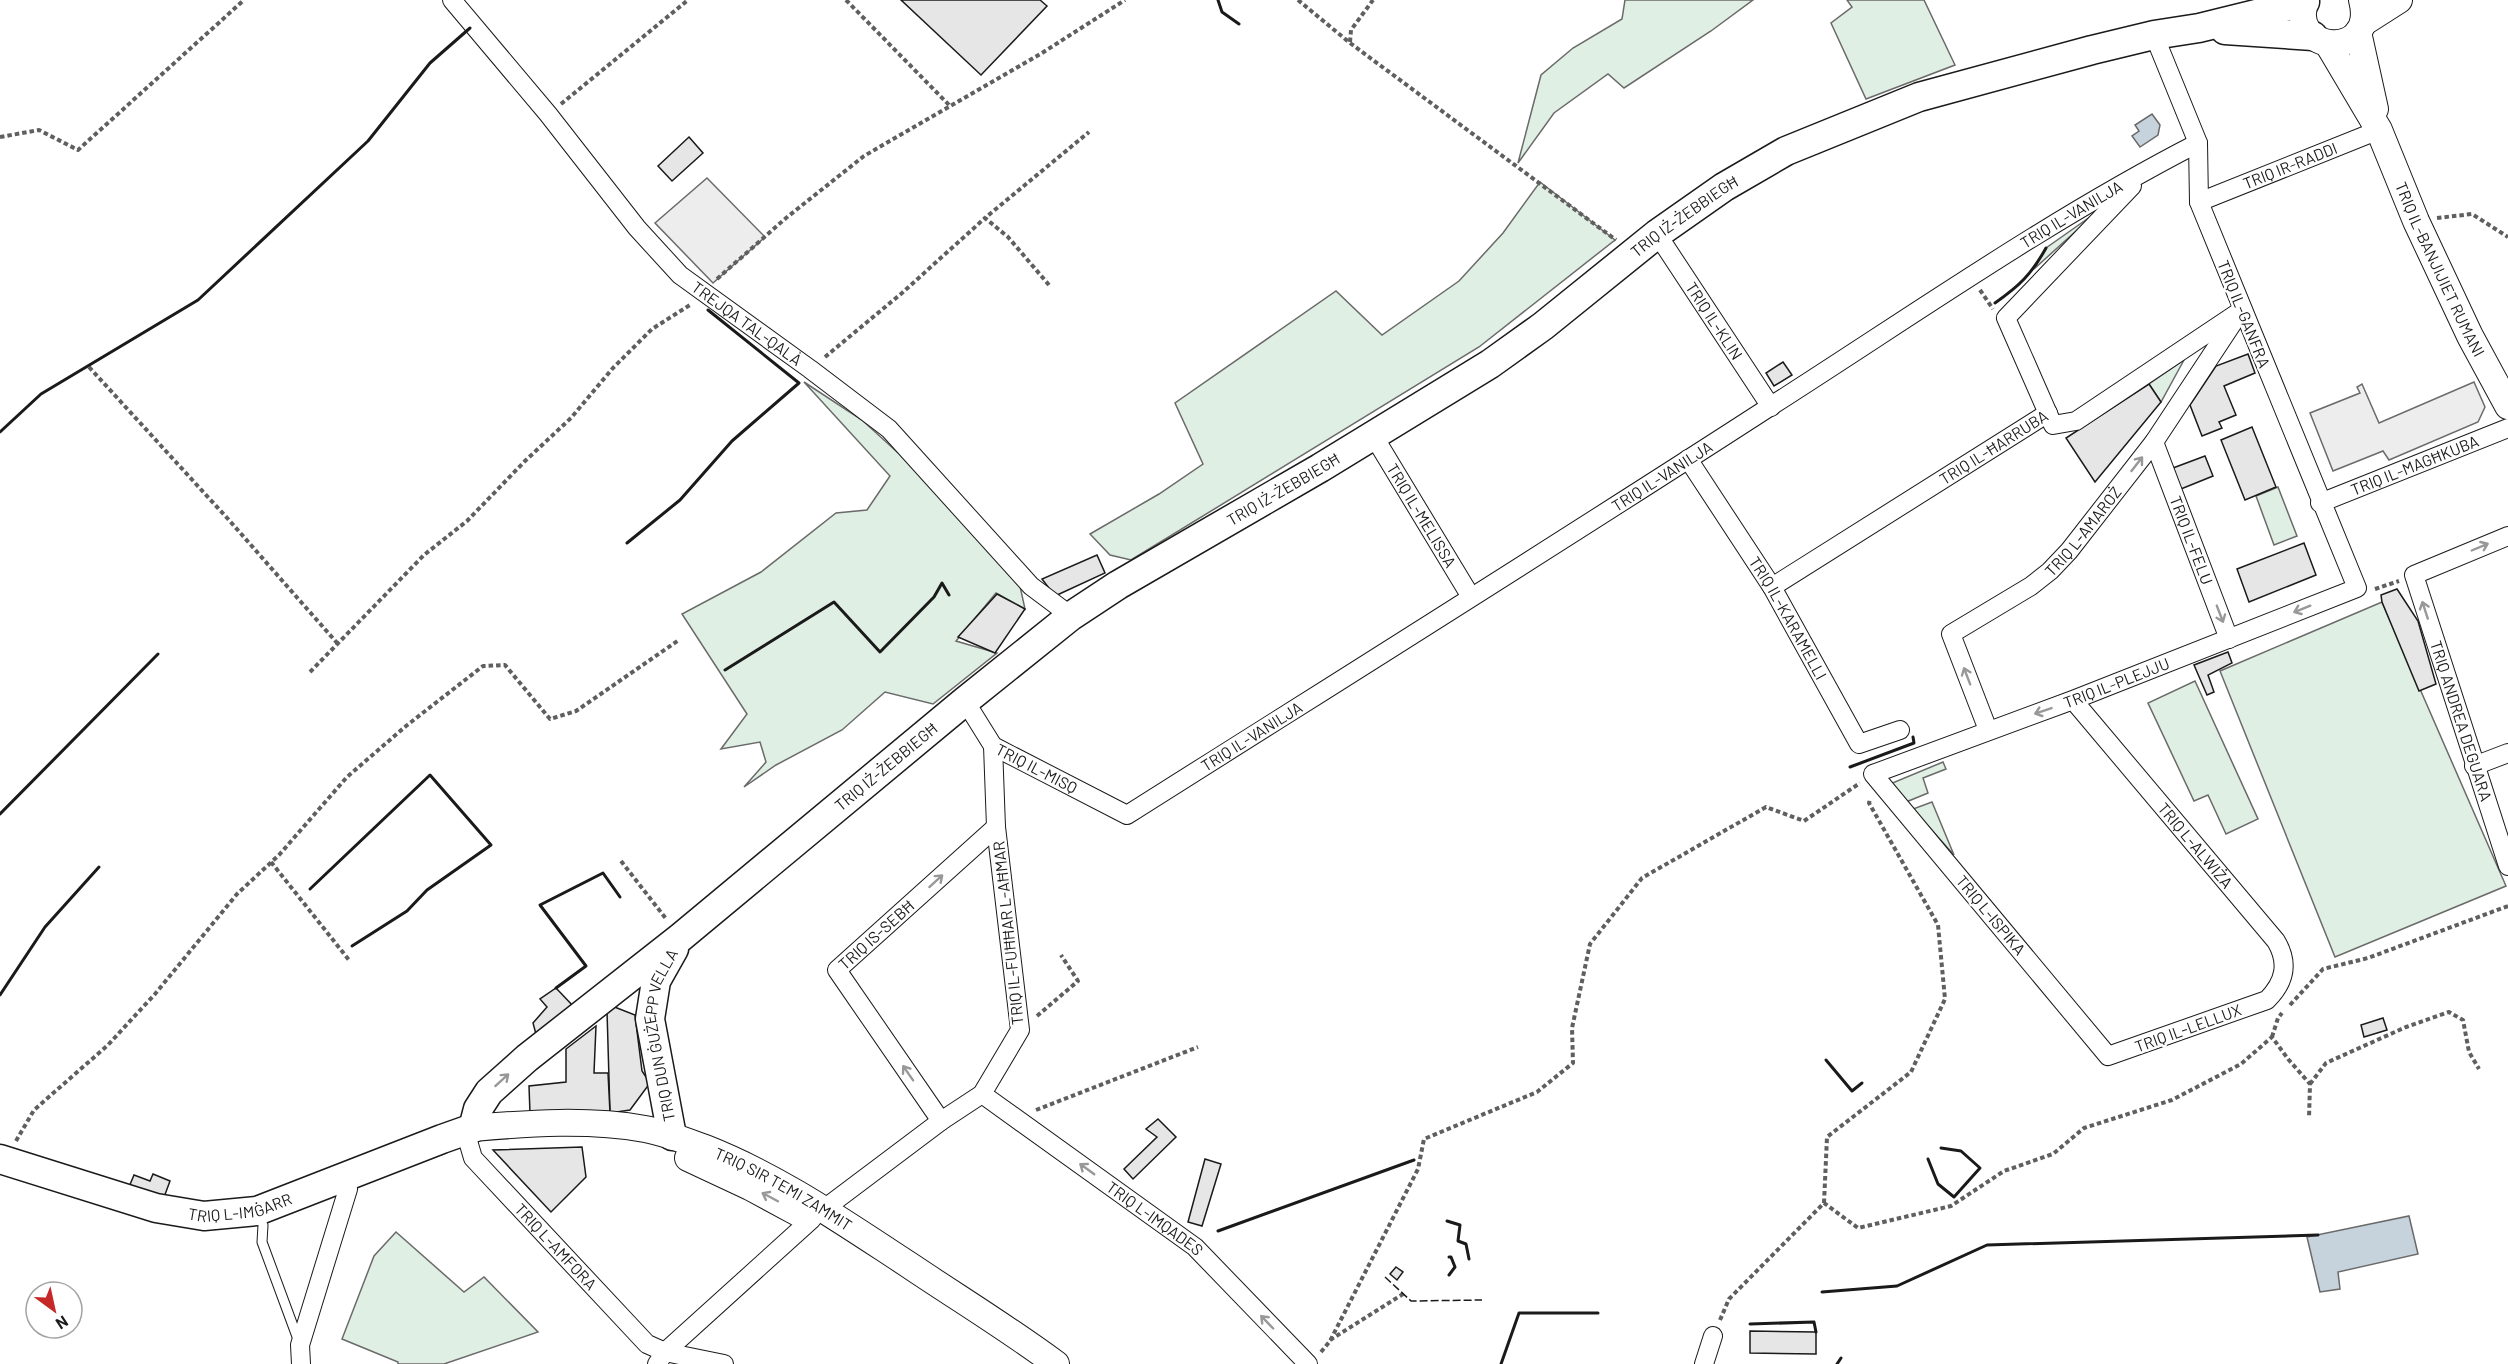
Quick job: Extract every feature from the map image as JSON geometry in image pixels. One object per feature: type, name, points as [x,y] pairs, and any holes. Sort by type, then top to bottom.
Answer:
[{"type":"main road","points":[[2320,40],[2345,42],[2361,18],[2399,0]]},
{"type":"main road","name":"TRIQ IL-BANJIJIET RUMANI","points":[[2305,1],[2304,20],[2320,40],[2379,130],[2416,221],[2470,336],[2508,406]]},
{"type":"main road","name":"TRIQ IŻ-ŻEBBIEGĦ","points":[[471,1135],[478,1109],[489,1092],[527,1058],[681,937],[964,700],[1071,616],[1118,585],[1490,364],[1543,327],[1658,234],[1724,187],[1786,151],[1908,101],[2154,35],[2199,28],[2305,1]]},
{"type":"main road","name":"TRIQ IL-BANJIJIET RUMANI","points":[[2361,18],[2379,130]]},
{"type":"main road","name":"TRIQ IŻ-ŻEBBIEGĦ","points":[[2199,28],[2320,40]]},
{"type":"main road","name":"TRIQ DUN ĠUŻEPP VELLA","points":[[672,1136],[650,1019],[656,981],[681,937]]},
{"type":"main road","points":[[603,997],[619,996],[635,999],[650,1019]]},
{"type":"main road","name":"TRIQ SIR TEMI ZAMMIT","points":[[471,1135],[584,1123],[646,1129],[672,1136],[767,1175],[818,1214],[1032,1364]]},
{"type":"main road","name":"TRIQ SIR TEMI ZAMMIT","points":[[471,1135],[544,1133],[618,1137],[667,1149],[750,1187],[818,1214],[1056,1364]]},
{"type":"main road","name":"TRIQ L-IMĠARR","points":[[1,1165],[156,1208],[204,1216],[257,1211],[442,1138],[471,1135]]},
{"type":"main road","name":"TRIQ L-IMĠARR","points":[[1,1165],[161,1225],[203,1233],[263,1225],[471,1135]]},
{"type":"street","name":"TREJQA TAL-QALÀ","points":[[452,0],[548,114],[638,228],[680,275],[889,429],[1031,586],[1071,616]]},
{"type":"street","name":"TRIQ IL-GANFRA","points":[[2154,35],[2198,143],[2199,202],[2320,503],[2357,588]]},
{"type":"street","name":"TRIQ IR-RADDI","points":[[2199,202],[2379,130]]},
{"type":"street","name":"TRIQ IL-VANILJA","points":[[1127,814],[1771,407],[1971,276],[2150,168],[2198,143]]},
{"type":"street","points":[[2048,413],[2006,318],[2150,168]]},
{"type":"street","name":"TRIQ IL-KLIN","points":[[1658,234],[1771,407]]},
{"type":"street","name":"TRIQ IL-ĦARRUBA","points":[[1772,587],[2048,413],[2053,425],[2076,421],[2242,310]]},
{"type":"street","name":"TRIQ L-AMAROŻ","points":[[1988,730],[1951,634],[2031,586],[2050,572],[2069,551],[2154,442],[2242,310]]},
{"type":"street","name":"TRIQ IL-MAGĦKUBA","points":[[2320,503],[2508,428]]},
{"type":"street","name":"TRIQ IL-MELISSA","points":[[1373,435],[1471,597]]},
{"type":"street","name":"TRIQ IL-FELU","points":[[2154,442],[2229,639]]},
{"type":"street","name":"TRIQ IL-KARAMELLI","points":[[1688,459],[1772,587],[1859,744],[1900,730]]},
{"type":"street","points":[[2414,576],[2508,536]]},
{"type":"street","name":"TRIQ ANDREA DEGUARA","points":[[2414,576],[2508,866]]},
{"type":"street","name":"TRIQ IL-PLEJJU","points":[[1874,774],[2073,700],[2357,588]]},
{"type":"street","name":"TRIQ IL-MISQ","points":[[964,700],[993,746],[1127,814]]},
{"type":"street","name":"TRIQ L-ALWIŻA","points":[[2073,700],[2276,941],[2281,950],[2285,969],[2277,990],[2267,1000]]},
{"type":"street","name":"TRIQ IL-FUĦĦAR L-AĦMAR","points":[[661,1358],[818,1214],[941,1121],[982,1094],[1020,1030],[996,827],[993,746]]},
{"type":"street","points":[[2474,766],[2508,753]]},
{"type":"street","name":"TRIQ L-ISPIKA","points":[[1874,774],[2108,1056]]},
{"type":"street","name":"TRIQ IS-SEBĦ","points":[[941,1121],[837,970],[996,827]]},
{"type":"street","name":"TRIQ IL-LELLUX","points":[[2108,1056],[2267,1000]]},
{"type":"street","name":"TRIQ L-IMQADES","points":[[982,1094],[1195,1247],[1313,1360]]},
{"type":"street","name":"TRIQ L-AMFORA","points":[[471,1135],[472,1158],[661,1358]]},
{"type":"street","points":[[301,1364],[300,1345],[348,1188]]},
{"type":"street","points":[[1704,1364],[1713,1336]]},
{"type":"street","points":[[661,1358],[724,1364]]},
{"type":"lane","points":[[263,1225],[262,1242],[300,1345]]},
{"type":"path","points":[[0,137],[39,130],[78,150],[244,0]]},
{"type":"path","points":[[548,114],[688,0]]},
{"type":"path","points":[[846,0],[951,107]]},
{"type":"path","points":[[1298,0],[1350,43],[1634,253]]},
{"type":"path","points":[[1350,43],[1351,30],[1373,0]]},
{"type":"path","points":[[810,369],[1089,132]]},
{"type":"path","points":[[2416,221],[2472,214],[2508,237]]},
{"type":"path","points":[[985,218],[1008,237],[1049,285]]},
{"type":"path","points":[[89,367],[338,644]]},
{"type":"path","points":[[2357,588],[2369,591],[2414,576]]},
{"type":"path","points":[[1,1165],[34,1110],[108,1045],[155,994],[237,894],[271,862],[347,777],[406,726],[483,666],[505,665],[550,719],[576,711],[679,640]]},
{"type":"path","points":[[1713,1336],[1729,1299],[1824,1203],[1827,1137],[1911,1072],[1945,999],[1938,925],[1869,803],[1874,774]]},
{"type":"path","points":[[1313,1360],[1330,1341],[1418,1168],[1424,1139],[1537,1092],[1573,1063],[1572,1028],[1590,944],[1642,878],[1766,807],[1804,821],[1874,774]]},
{"type":"path","points":[[621,861],[681,937]]},
{"type":"path","points":[[271,862],[349,960]]},
{"type":"path","points":[[1824,1203],[1858,1228],[1951,1206],[2004,1171],[2053,1154],[2084,1128],[2172,1100],[2241,1064],[2272,1037],[2278,1018],[2323,969],[2368,958],[2508,906]]},
{"type":"path","points":[[1020,1030],[1077,981],[1061,955]]},
{"type":"path","points":[[2309,1118],[2310,1084],[2326,1063],[2406,1027],[2449,1012],[2463,1020],[2469,1052],[2479,1069]]},
{"type":"path","points":[[2272,1037],[2310,1084]]},
{"type":"path","points":[[1016,1118],[1198,1047]]},
{"type":"path","points":[[1330,1341],[1403,1294]]},
{"type":"green space","points":[[1625,0],[1753,0],[1711,31],[1624,88],[1608,74],[1554,113],[1518,163],[1541,75],[1573,48],[1622,19]]},
{"type":"green space","points":[[1847,0],[1924,0],[1955,65],[1866,99],[1831,23],[1852,7]]},
{"type":"green space","points":[[1540,182],[1615,240],[1479,347],[1131,560],[1110,555],[1090,534],[1159,494],[1203,464],[1175,403],[1336,291],[1382,335],[1459,281],[1503,233]]},
{"type":"green space","points":[[2097,212],[2034,269],[2046,248]]},
{"type":"green space","points":[[2184,360],[2161,402],[2149,384]]},
{"type":"green space","points":[[804,382],[862,420],[907,461],[1020,586],[1025,609],[996,593],[956,641],[997,653],[933,704],[885,692],[842,730],[776,765],[744,787],[766,762],[760,742],[721,749],[747,714],[682,614],[761,572],[836,513],[867,510],[890,476]]},
{"type":"green space","points":[[2278,487],[2297,536],[2274,545],[2256,496]]},
{"type":"green space","points":[[2382,602],[2506,886],[2335,957],[2220,671]]},
{"type":"green space","points":[[2195,681],[2258,819],[2226,834],[2208,795],[2194,801],[2148,703]]},
{"type":"green space","points":[[1943,762],[1946,769],[1923,778],[1928,793],[1906,802],[1890,784]]},
{"type":"green space","points":[[1932,802],[1954,855],[1913,809]]},
{"type":"green space","points":[[396,1232],[464,1292],[484,1277],[538,1332],[444,1364],[398,1364],[398,1362],[342,1339],[374,1256]]},
{"type":"shaded area","points":[[2152,114],[2160,125],[2158,135],[2140,147],[2132,136],[2139,131],[2135,125]]},
{"type":"shaded area","points":[[707,178],[765,237],[713,283],[655,223]]},
{"type":"shaded area","points":[[2474,382],[2485,407],[2478,422],[2389,460],[2383,451],[2333,471],[2310,413],[2360,393],[2357,387],[2362,384],[2379,423]]},
{"type":"shaded area","points":[[2409,1216],[2418,1254],[2338,1272],[2340,1289],[2320,1292],[2307,1237]]},
{"type":"building","points":[[901,0],[1040,0],[1047,6],[981,75]]},
{"type":"building","points":[[689,137],[703,153],[672,181],[658,166]]},
{"type":"building","points":[[2248,354],[2255,373],[2224,386],[2236,415],[2219,422],[2222,428],[2202,436],[2190,405],[2216,366]]},
{"type":"building","points":[[1783,362],[1792,375],[1774,386],[1766,373]]},
{"type":"building","points":[[2149,384],[2161,402],[2095,482],[2066,438]]},
{"type":"building","points":[[2252,427],[2276,487],[2245,500],[2221,440]]},
{"type":"building","points":[[2205,456],[2213,476],[2181,489],[2173,468]]},
{"type":"building","points":[[2304,543],[2316,575],[2249,602],[2237,569]]},
{"type":"building","points":[[1097,555],[1105,573],[1055,596],[1042,579]]},
{"type":"building","points":[[2397,589],[2418,621],[2436,684],[2419,691],[2382,602],[2381,595]]},
{"type":"building","points":[[997,594],[1025,609],[995,653],[958,637]]},
{"type":"building","points":[[2228,652],[2232,663],[2208,675],[2214,692],[2207,695],[2194,665]]},
{"type":"building","points":[[556,988],[574,1007],[537,1038],[533,1023],[547,1007],[540,999]]},
{"type":"building","points":[[612,1006],[635,1015],[642,1071],[650,1083],[630,1110],[610,1113],[607,1011]]},
{"type":"building","points":[[2383,1018],[2387,1030],[2364,1037],[2361,1025]]},
{"type":"building","points":[[596,1026],[594,1073],[608,1073],[610,1113],[530,1113],[529,1086],[566,1082],[566,1049]]},
{"type":"building","points":[[1158,1119],[1176,1137],[1133,1179],[1124,1169],[1157,1137],[1146,1129]]},
{"type":"building","points":[[582,1147],[586,1177],[551,1212],[493,1150]]},
{"type":"building","points":[[1205,1159],[1221,1164],[1202,1226],[1188,1222]]},
{"type":"building","points":[[153,1174],[170,1181],[163,1200],[129,1187],[134,1175],[150,1181]]},
{"type":"building","points":[[1396,1267],[1403,1272],[1397,1280],[1390,1274]]},
{"type":"building","points":[[1750,1331],[1816,1332],[1816,1354],[1750,1353]]},
{"type":"fence","points":[[1385,1277],[1411,1301],[1482,1300]]},
{"type":"wall","points":[[1218,0],[1222,12],[1239,24]]},
{"type":"wall","points":[[0,432],[41,394],[198,300],[368,141],[430,63],[470,28]]},
{"type":"wall","points":[[1995,303],[2024,279],[2046,248]]},
{"type":"wall","points":[[627,543],[680,500],[732,441],[799,383],[708,310]]},
{"type":"wall","points":[[725,670],[834,602],[880,652],[934,597],[942,583],[949,595]]},
{"type":"wall","points":[[0,814],[158,654]]},
{"type":"wall","points":[[1850,767],[1914,743],[1913,737]]},
{"type":"wall","points":[[310,889],[430,775],[491,845],[427,890],[407,911],[352,946]]},
{"type":"wall","points":[[0,995],[45,927],[99,867]]},
{"type":"wall","points":[[556,988],[586,966],[540,905],[603,873],[620,897]]},
{"type":"wall","points":[[1826,1060],[1852,1091],[1862,1083]]},
{"type":"wall","points":[[1928,1159],[1938,1184],[1954,1197],[1980,1168],[1961,1151],[1941,1148]]},
{"type":"wall","points":[[1218,1231],[1414,1160]]},
{"type":"wall","points":[[1447,1221],[1460,1225],[1458,1241],[1466,1244],[1469,1259]]},
{"type":"wall","points":[[1822,1292],[1897,1286],[1987,1245],[2318,1235]]},
{"type":"wall","points":[[1449,1257],[1455,1267],[1449,1275]]},
{"type":"wall","points":[[1501,1364],[1519,1313],[1598,1313]]},
{"type":"wall","points":[[1750,1324],[1814,1322],[1816,1332]]},
{"type":"wall","points":[[1837,1364],[1841,1358]]}]
